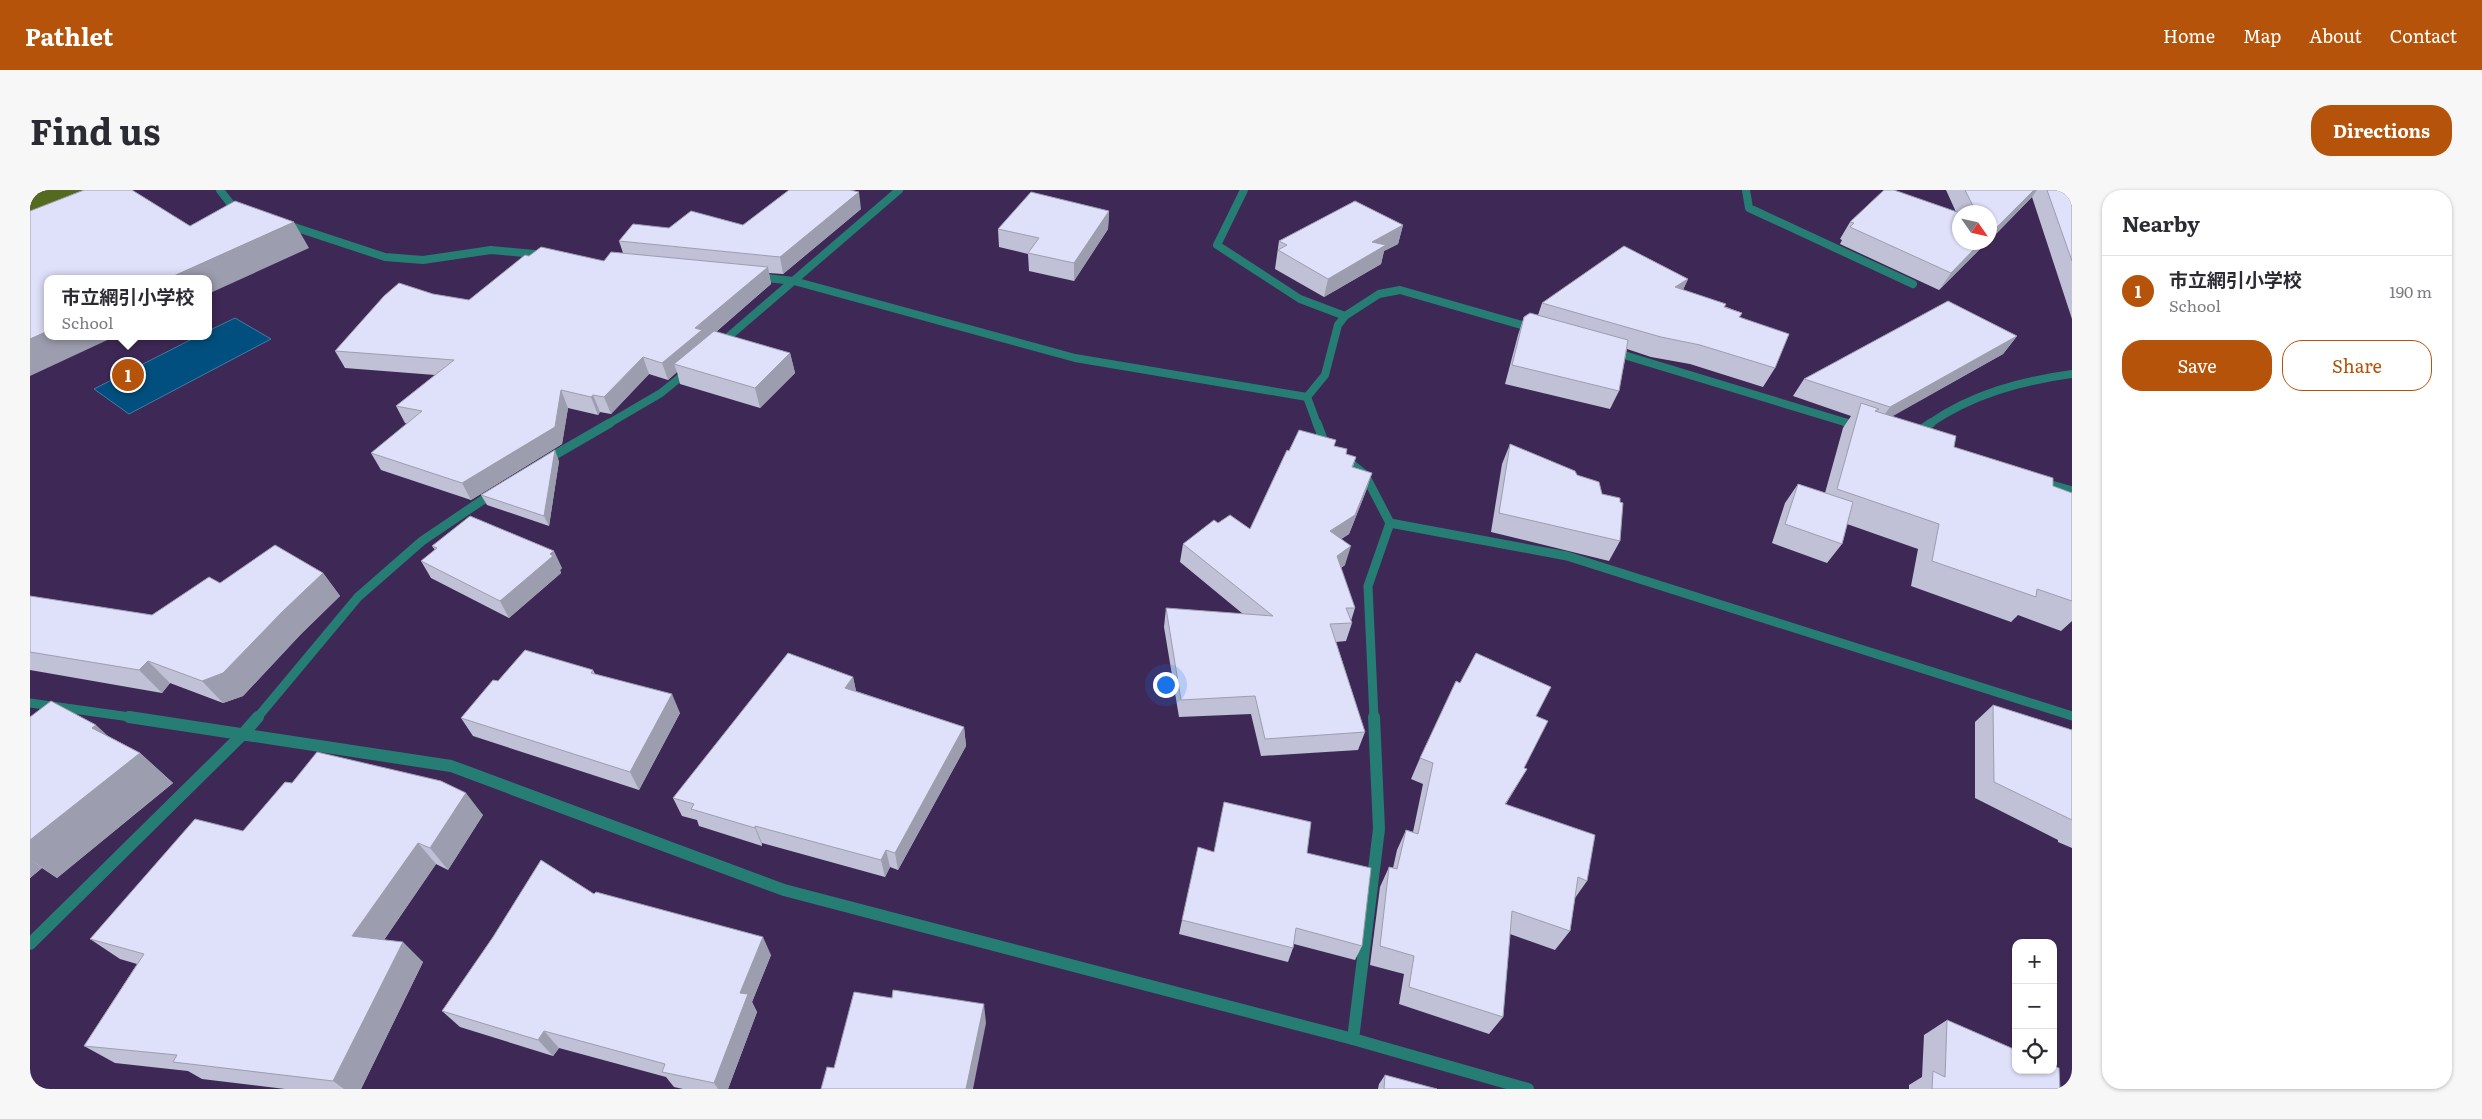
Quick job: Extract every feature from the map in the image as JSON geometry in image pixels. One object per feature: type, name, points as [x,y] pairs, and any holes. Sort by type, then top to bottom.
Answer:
[{"type":"street","points":[[220,190],[234,207],[252,214]]},
{"type":"street","points":[[713,350],[899,190]]},
{"type":"street","points":[[1244,190],[1217,245],[1300,299],[1345,316]]},
{"type":"street","points":[[1746,190],[1749,208],[1913,284]]},
{"type":"street","points":[[281,223],[385,257],[423,260],[491,250],[550,256]]},
{"type":"street","points":[[746,276],[794,281],[1075,358],[1307,397]]},
{"type":"street","points":[[1307,397],[1326,375],[1338,325],[1345,316],[1379,294],[1400,290],[1544,331]]},
{"type":"street","points":[[1601,348],[1868,429]]},
{"type":"street","points":[[534,468],[661,393],[698,362]]},
{"type":"street","points":[[1906,440],[1953,407],[2028,380],[2072,374]]},
{"type":"street","points":[[1307,397],[1325,444],[1365,475],[1390,523],[1368,586],[1379,829],[1353,1039]]},
{"type":"street","points":[[2035,480],[2072,491]]},
{"type":"street","points":[[30,944],[244,733],[358,597],[422,541],[500,488]]},
{"type":"street","points":[[1390,523],[1566,556],[2072,716]]},
{"type":"street","points":[[30,703],[244,733],[451,766],[784,890],[1353,1039],[1528,1089]]},
{"type":"green space","points":[[30,190],[125,190],[30,228]]},
{"type":"water","points":[[235,318],[271,339],[129,414],[94,389],[190,340],[212,340],[212,329]]},
{"type":"building","points":[[84,190],[132,190],[190,226],[235,201],[294,222],[176,275],[44,275],[44,333],[30,339],[30,211]]},
{"type":"building","points":[[789,190],[850,190],[859,192],[780,257],[619,241],[633,224],[669,228],[691,211],[743,225]]},
{"type":"building","points":[[1884,190],[1894,190],[1952,210],[1952,250],[1973,250],[1951,273],[1850,227],[1854,223],[1850,222]]},
{"type":"building","points":[[1965,190],[2034,190],[1997,227],[1997,205],[1972,205]]},
{"type":"building","points":[[2047,190],[2072,190],[2072,261]]},
{"type":"building","points":[[1031,192],[1109,211],[1074,263],[1028,253],[1039,238],[998,229]]},
{"type":"building","points":[[1355,201],[1403,225],[1372,242],[1386,245],[1328,279],[1278,250],[1287,245],[1279,241]]},
{"type":"building","points":[[1624,246],[1688,279],[1675,287],[1726,304],[1724,307],[1742,313],[1739,317],[1789,334],[1775,368],[1700,345],[1661,337],[1542,303]]},
{"type":"building","points":[[541,247],[604,261],[611,252],[768,267],[695,328],[702,330],[662,363],[643,357],[604,397],[593,395],[591,397],[561,390],[555,427],[462,483],[371,453],[422,411],[396,406],[454,360],[335,351],[384,296],[399,283],[433,294],[469,300],[525,255],[529,256]]},
{"type":"building","points":[[1948,301],[2017,336],[1890,407],[1804,379]]},
{"type":"building","points":[[1530,313],[1628,340],[1619,391],[1512,365],[1524,317]]},
{"type":"building","points":[[714,331],[790,353],[755,388],[674,364]]},
{"type":"building","points":[[1861,403],[1879,409],[1875,411],[1956,436],[1954,447],[2053,478],[2053,486],[2072,493],[2072,601],[2037,589],[2036,597],[1932,561],[1939,524],[1837,489]]},
{"type":"building","points":[[1299,430],[1336,440],[1334,446],[1347,449],[1346,454],[1356,457],[1352,467],[1372,473],[1355,515],[1330,531],[1351,546],[1337,556],[1355,608],[1346,608],[1352,623],[1330,624],[1365,732],[1265,739],[1255,696],[1181,700],[1166,608],[1273,616],[1183,544],[1214,520],[1218,523],[1230,515],[1250,529],[1287,450],[1289,451]]},
{"type":"building","points":[[1510,444],[1575,471],[1577,475],[1599,482],[1602,494],[1620,498],[1620,502],[1623,503],[1620,541],[1499,513]]},
{"type":"building","points":[[555,450],[544,516],[481,495]]},
{"type":"building","points":[[1798,484],[1853,502],[1842,544],[1785,524]]},
{"type":"building","points":[[470,516],[554,551],[550,554],[553,556],[500,601],[421,561],[437,548],[432,546]]},
{"type":"building","points":[[275,545],[323,573],[223,673],[202,681],[148,661],[139,670],[30,652],[30,596],[152,615],[209,577],[220,583]]},
{"type":"building","points":[[525,650],[593,670],[591,673],[672,694],[630,772],[461,718],[493,680],[498,681]]},
{"type":"building","points":[[788,653],[853,677],[845,688],[964,727],[895,853],[886,850],[881,860],[755,826],[755,828],[691,809],[694,804],[673,798]]},
{"type":"building","points":[[1476,653],[1551,687],[1536,716],[1548,721],[1524,768],[1527,769],[1505,804],[1595,835],[1587,881],[1578,877],[1570,931],[1512,911],[1503,1017],[1409,987],[1414,956],[1380,946],[1389,867],[1397,869],[1406,830],[1418,834],[1433,763],[1420,758],[1456,681],[1460,683]]},
{"type":"building","points":[[51,701],[96,725],[92,728],[140,753],[30,840],[30,717]]},
{"type":"building","points":[[1993,705],[2072,730],[2072,820],[1994,782]]},
{"type":"building","points":[[317,752],[441,781],[466,793],[430,848],[418,843],[352,936],[403,942],[333,1081],[173,1062],[177,1055],[84,1046],[144,954],[90,939],[195,819],[243,831],[285,782],[292,783]]},
{"type":"building","points":[[1224,802],[1311,822],[1307,853],[1371,868],[1362,946],[1296,928],[1293,948],[1182,920],[1198,847],[1214,852]]},
{"type":"building","points":[[541,860],[594,894],[596,892],[763,937],[740,993],[748,994],[714,1083],[662,1072],[665,1064],[544,1031],[538,1040],[442,1011],[493,937]]},
{"type":"building","points":[[893,990],[984,1004],[966,1089],[821,1089],[827,1067],[834,1068],[854,992],[892,998]]},
{"type":"building","points":[[1947,1020],[2012,1048],[2012,1074],[2057,1074],[2057,1067],[2059,1068],[2060,1089],[1932,1089],[1933,1071],[1945,1077]]},
{"type":"building","points":[[1385,1075],[1437,1089],[1384,1089]]},
{"type":"place","name":"市立網引小学校","points":[[128,375]]}]
